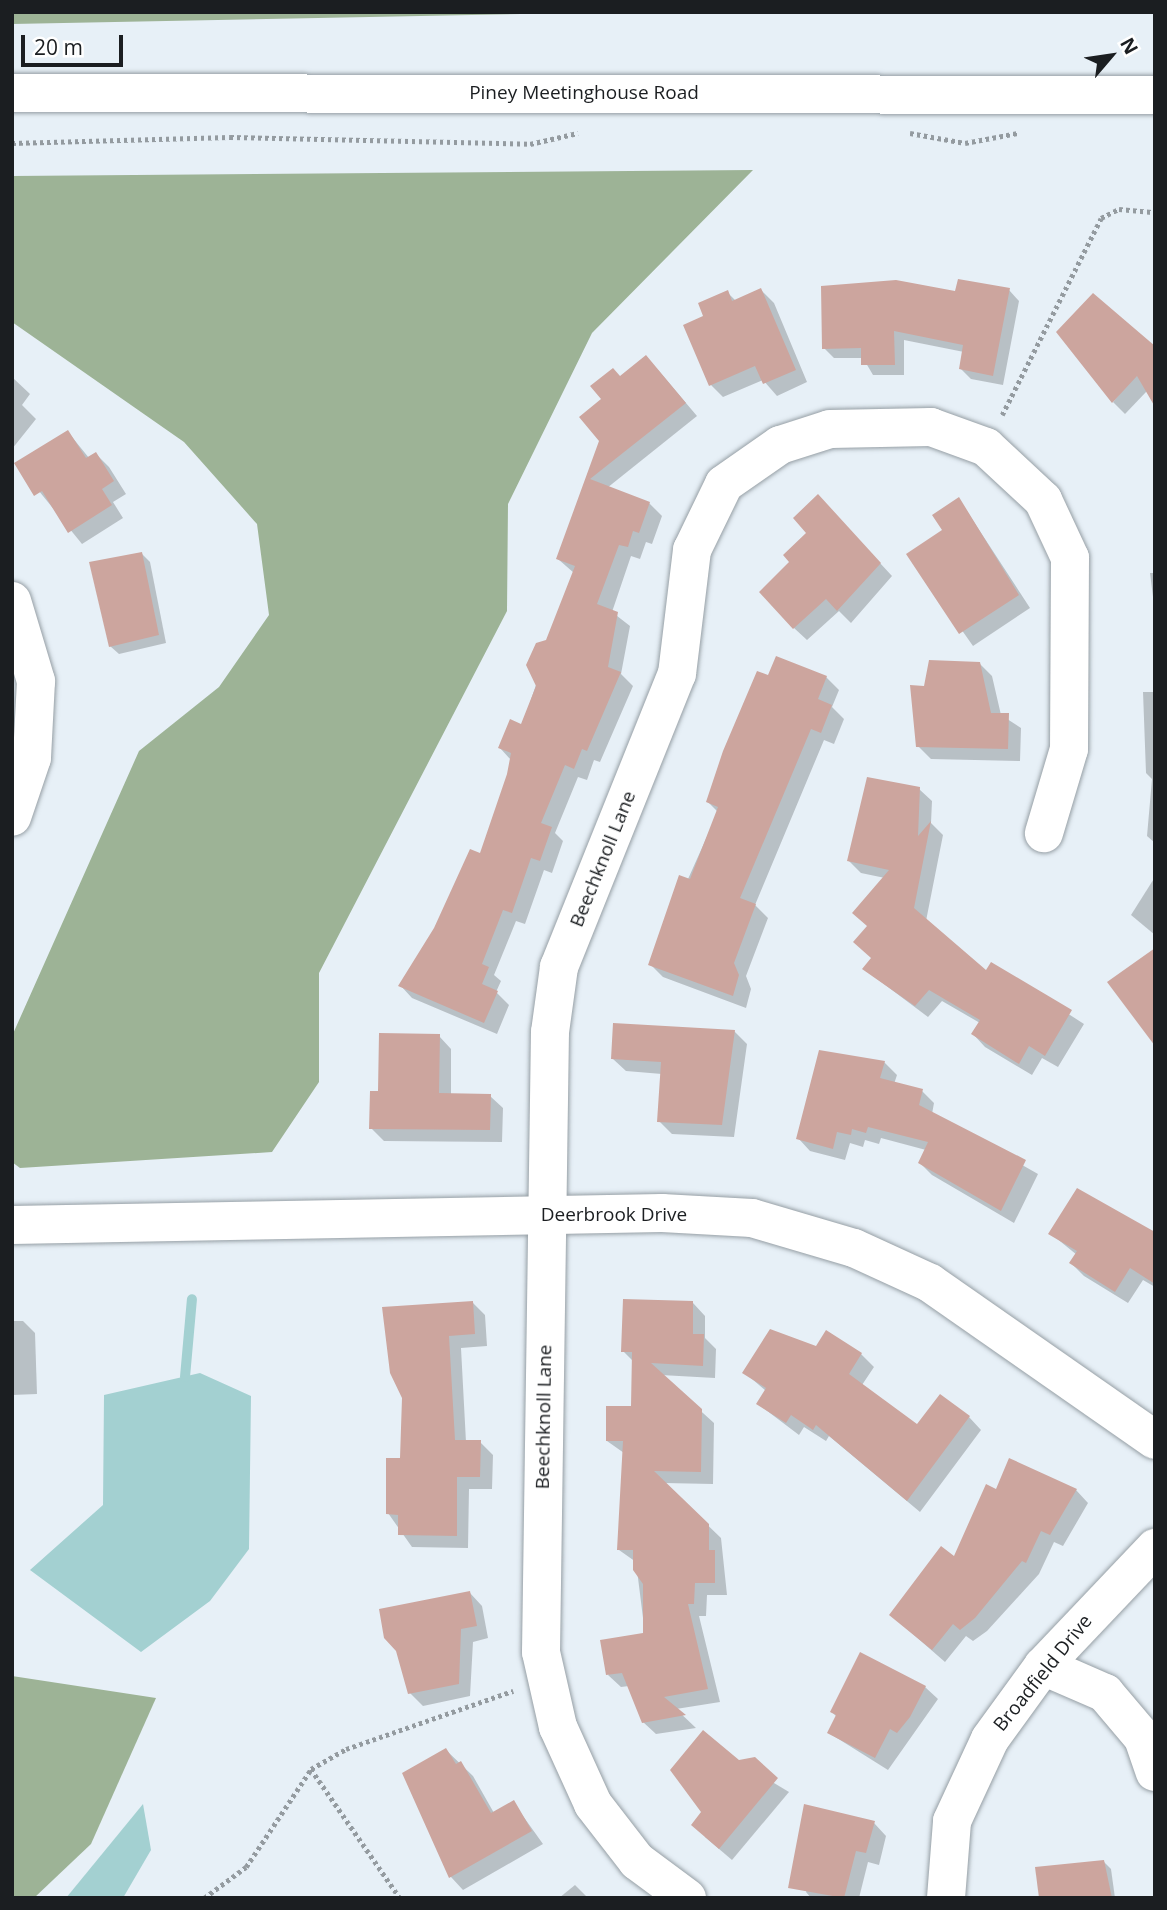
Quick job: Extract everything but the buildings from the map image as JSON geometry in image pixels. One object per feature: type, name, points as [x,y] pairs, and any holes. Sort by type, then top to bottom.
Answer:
[{"type":"street","name":"Piney Meetinghouse Road","points":[[12,93],[1155,95]]},
{"type":"street","name":"Beechknoll Lane","points":[[687,1898],[637,1861],[593,1804],[558,1727],[541,1652],[550,1032],[559,967],[677,674],[692,550],[724,484],[780,445],[830,429],[931,427],[986,447],[1043,500],[1070,558],[1069,749],[1044,833]]},
{"type":"street","points":[[12,601],[36,681],[32,758],[12,817]]},
{"type":"street","name":"Deerbrook Drive","points":[[12,1225],[548,1215],[752,1218],[854,1248],[930,1283],[1155,1440]]},
{"type":"street","name":"Broadfield Drive","points":[[946,1898],[952,1821],[989,1738],[1044,1666],[1155,1548]]},
{"type":"street","points":[[1044,1666],[1105,1693],[1143,1738],[1155,1772]]},
{"type":"path","points":[[897,130],[965,143],[1033,128]]},
{"type":"path","points":[[12,143],[230,136],[530,144],[582,132]]},
{"type":"path","points":[[1000,419],[1101,218],[1119,209],[1155,212]]},
{"type":"path","points":[[205,1898],[246,1867],[311,1769],[345,1749],[547,1679]]},
{"type":"path","points":[[311,1769],[400,1898]]},
{"type":"shaded area","points":[[12,12],[623,12],[12,24]]},
{"type":"shaded area","points":[[753,170],[592,333],[508,504],[507,611],[319,973],[319,1082],[272,1152],[20,1168],[12,1162],[12,1036],[139,751],[219,687],[269,615],[257,524],[184,442],[12,322],[12,176]]},
{"type":"shaded area","points":[[200,1373],[251,1396],[249,1549],[210,1601],[141,1652],[30,1570],[103,1505],[104,1395]]},
{"type":"shaded area","points":[[12,1676],[156,1698],[91,1844],[34,1898],[12,1898]]},
{"type":"shaded area","points":[[143,1804],[151,1850],[123,1898],[66,1898]]},
{"type":"waterway","points":[[185,1377],[192,1299]]}]
